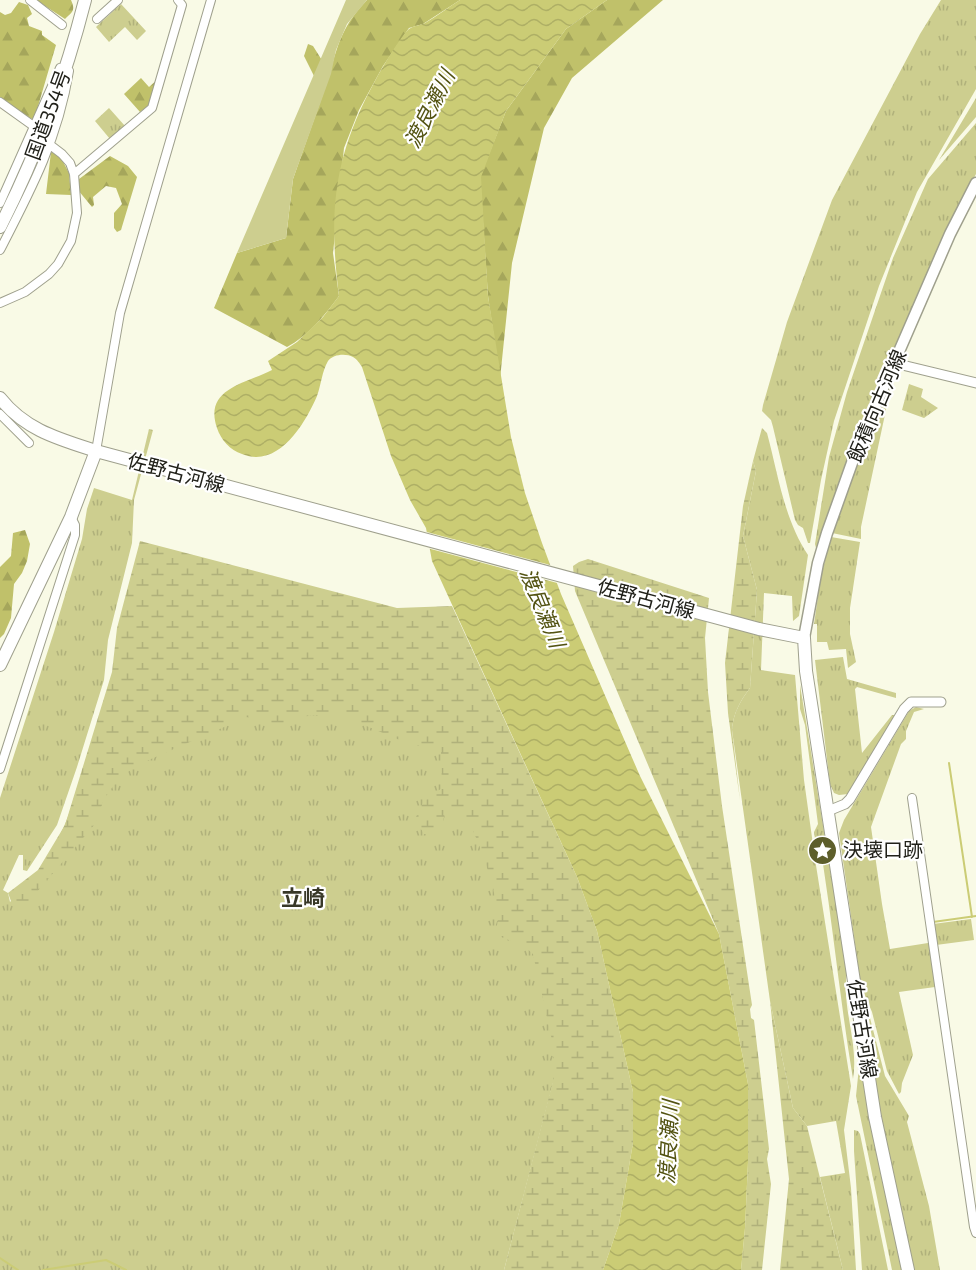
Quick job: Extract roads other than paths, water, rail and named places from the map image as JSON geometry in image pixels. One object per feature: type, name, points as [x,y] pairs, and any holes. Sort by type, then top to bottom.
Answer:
[{"type":"main road","name":"国道354号","points":[[0,227],[42,137],[85,0]]},
{"type":"main road","name":"飯積向古河線","points":[[804,638],[818,563],[858,446],[950,234],[976,183]]},
{"type":"main road","points":[[0,398],[12,412],[33,428],[58,440],[101,453],[0,665]]},
{"type":"main road","name":"佐野古河線","points":[[101,453],[804,638],[803,651],[875,1117],[908,1270]]},
{"type":"street","points":[[30,0],[62,25]]},
{"type":"street","points":[[97,19],[118,0]]},
{"type":"street","points":[[74,174],[152,108],[182,5],[178,0]]},
{"type":"street","points":[[101,453],[120,313],[211,0]]},
{"type":"street","points":[[0,102],[63,154],[70,163],[74,174],[77,213],[75,227],[58,264],[37,284],[0,303]]},
{"type":"street","points":[[0,203],[42,137]]},
{"type":"street","points":[[0,250],[42,137]]},
{"type":"street","points":[[894,363],[976,383]]},
{"type":"street","points":[[0,414],[29,443]]},
{"type":"street","points":[[0,769],[75,535],[75,525],[71,517]]},
{"type":"street","points":[[828,811],[845,804],[850,799],[911,702],[941,702]]},
{"type":"street","points":[[912,798],[976,1233]]},
{"type":"water","name":"渡良瀬川","points":[[460,0],[607,0],[566,29],[506,111],[481,177],[488,296],[511,437],[525,493],[542,543],[561,594],[640,776],[719,934],[748,1084],[748,1162],[741,1270],[603,1270],[619,1224],[633,1143],[633,1092],[597,931],[577,877],[432,561],[426,528],[410,500],[391,456],[362,367],[356,359],[347,355],[330,359],[324,369],[317,396],[305,419],[288,441],[278,450],[267,455],[255,457],[234,450],[221,437],[214,415],[216,404],[222,395],[272,370],[268,361],[297,342],[323,317],[339,296],[334,236],[335,210],[343,158],[351,133],[376,79],[405,33]]},
{"type":"waterway","points":[[949,763],[972,917]]},
{"type":"waterway","points":[[933,922],[976,916]]},
{"type":"waterway","points":[[0,1258],[18,1270]]},
{"type":"waterway","points":[[43,1270],[106,1260],[126,1270]]},
{"type":"place","name":"決壊口跡","points":[[822,850]]},
{"type":"district","name":"立崎","points":[[303,898]]}]
